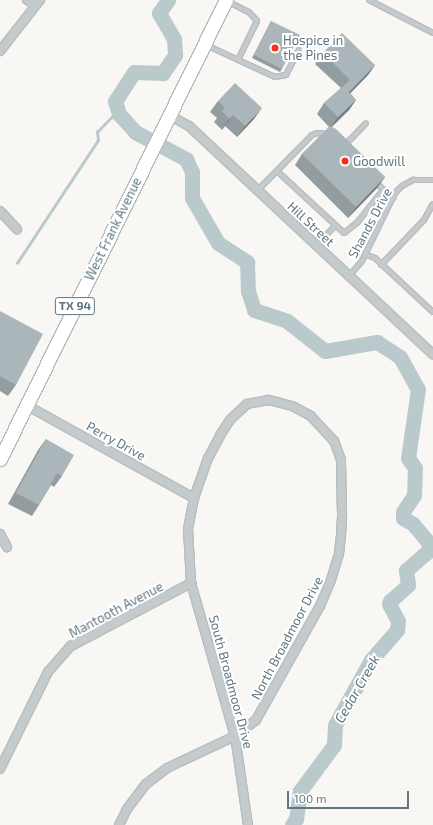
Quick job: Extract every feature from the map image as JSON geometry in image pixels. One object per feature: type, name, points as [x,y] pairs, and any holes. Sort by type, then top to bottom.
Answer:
[{"type":"main road","name":"West Frank Avenue","points":[[0,459],[226,0]]},
{"type":"street","points":[[0,51],[38,2],[27,0]]},
{"type":"street","name":"Hill Street","points":[[169,115],[189,126],[316,246],[432,352]]},
{"type":"street","points":[[0,211],[17,229]]},
{"type":"street","name":"North Broadmoor Drive","points":[[119,825],[127,809],[146,784],[161,772],[235,736],[252,725],[261,712],[320,606],[331,580],[339,554],[342,514],[341,460],[334,441],[311,416],[301,410],[269,400],[247,404],[230,420],[221,434],[208,458],[194,498]]},
{"type":"street","name":"Perry Drive","points":[[26,405],[194,498]]},
{"type":"street","name":"South Broadmoor Drive","points":[[194,498],[188,529],[191,583],[235,736],[248,825]]},
{"type":"street","points":[[0,534],[7,547]]},
{"type":"street","name":"Mantooth Avenue","points":[[0,769],[48,672],[71,646],[191,583]]},
{"type":"lane","points":[[226,0],[249,12],[257,21],[238,60]]},
{"type":"lane","points":[[369,0],[379,2],[432,30]]},
{"type":"lane","points":[[204,44],[275,77],[282,77],[286,75],[299,50]]},
{"type":"lane","points":[[342,148],[366,123]]},
{"type":"lane","points":[[258,190],[312,135],[322,133],[332,138]]},
{"type":"lane","points":[[337,143],[347,153]]},
{"type":"lane","points":[[277,171],[342,232],[348,231],[357,223],[384,190]]},
{"type":"lane","points":[[373,180],[393,198]]},
{"type":"lane","name":"Shands Drive","points":[[349,276],[356,269],[365,254],[393,198],[402,186],[413,180],[433,180]]},
{"type":"lane","points":[[381,264],[424,220],[433,204]]},
{"type":"lane","points":[[316,246],[335,226]]},
{"type":"lane","points":[[365,254],[381,264],[433,312]]},
{"type":"building","name":"Hospice in the Pines","points":[[271,21],[300,35],[282,69],[254,55]]},
{"type":"building","points":[[342,33],[375,65],[349,92],[356,100],[338,117],[324,103],[350,80],[323,53]]},
{"type":"building","points":[[235,83],[262,108],[245,126],[233,115],[229,119],[222,111],[225,108],[218,101]]},
{"type":"building","points":[[330,126],[336,129],[385,177],[356,207],[302,154]]},
{"type":"building","points":[[0,311],[43,334],[16,385],[0,376]]},
{"type":"building","points":[[46,439],[74,455],[62,476],[57,473],[39,505],[16,493]]},
{"type":"waterway","name":"Cedar Creek","points":[[168,0],[159,13],[174,39],[175,55],[163,73],[134,72],[115,101],[119,114],[135,132],[186,159],[192,172],[192,198],[218,243],[247,262],[248,291],[254,310],[287,321],[325,351],[377,342],[400,357],[418,389],[408,458],[415,468],[414,495],[403,512],[403,518],[413,524],[430,544],[427,552],[406,570],[408,585],[390,601],[389,604],[398,621],[397,630],[371,660],[335,725],[334,745],[300,791],[296,819],[292,825]]},
{"type":"waterway","points":[[17,263],[98,140],[97,132],[118,110]]},
{"type":"place","name":"Hospice in the Pines","points":[[275,48]]},
{"type":"place","name":"Goodwill","points":[[345,161]]}]
